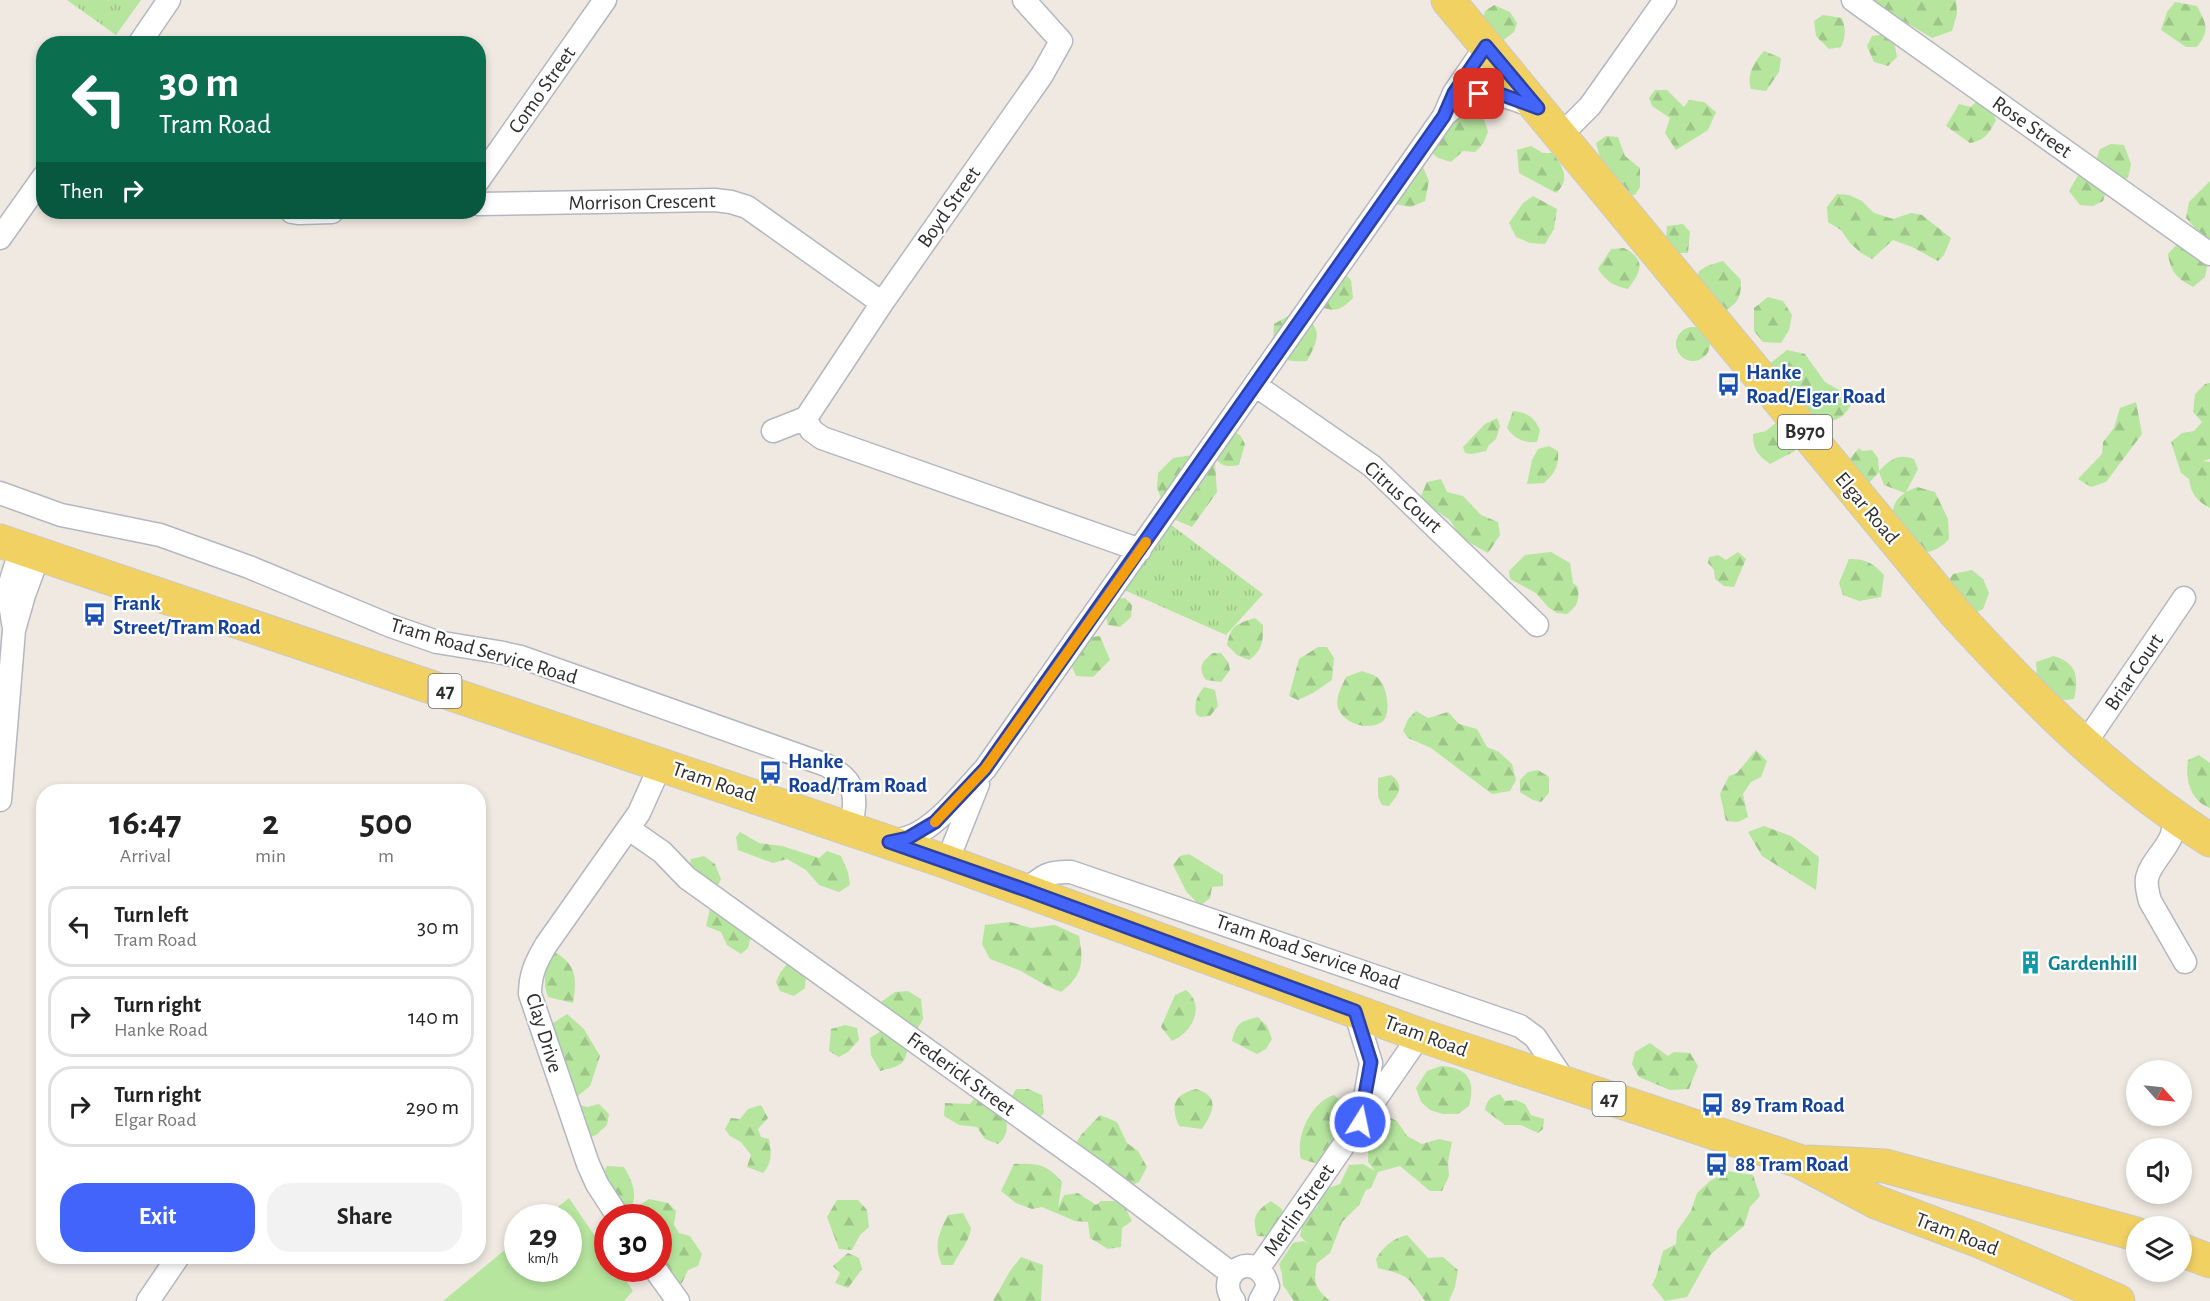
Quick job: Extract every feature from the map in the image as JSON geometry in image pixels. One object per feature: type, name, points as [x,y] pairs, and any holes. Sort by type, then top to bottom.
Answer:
[{"type":"main road","name":"Elgar Road","points":[[1448,0],[1952,609],[2015,679],[2169,829],[2207,838]]},
{"type":"main road","name":"Tram Road","points":[[20,548],[889,842],[1420,1035],[1799,1161],[1876,1202],[1977,1240],[2118,1301]]},
{"type":"main road","name":"Tram Road","points":[[1799,1161],[1885,1166],[2126,1231]]},
{"type":"main road","points":[[2192,1244],[2210,1248]]},
{"type":"main road","points":[[2192,1254],[2210,1261]]},
{"type":"street","points":[[144,36],[169,0]]},
{"type":"street","name":"Como Street","points":[[486,170],[605,0]]},
{"type":"street","name":"Boyd Street","points":[[806,418],[882,303],[1042,75],[1060,41],[1024,0]]},
{"type":"street","points":[[1560,136],[1590,106],[1665,0]]},
{"type":"street","name":"Rose Street","points":[[1853,0],[2210,254]]},
{"type":"street","points":[[889,842],[908,838],[935,822],[985,769],[1444,116],[1454,93],[1486,46]]},
{"type":"street","points":[[1444,116],[1461,101],[1485,93],[1500,94],[1538,108]]},
{"type":"street","points":[[0,238],[36,187]]},
{"type":"street","name":"Morrison Crescent","points":[[486,204],[731,202],[747,207],[882,303]]},
{"type":"street","name":"Citrus Court","points":[[1255,385],[1372,466],[1537,625]]},
{"type":"street","points":[[773,431],[806,418],[811,430],[822,438],[1140,550]]},
{"type":"street","name":"Tram Road Service Road","points":[[0,493],[62,514],[160,535],[249,567],[391,626],[437,642],[521,657],[826,765],[840,772],[850,782],[854,805],[850,830]]},
{"type":"street","points":[[0,800],[14,630],[8,590],[20,548]]},
{"type":"street","name":"Briar Court","points":[[2084,745],[2184,598]]},
{"type":"street","name":"Clay Drive","points":[[610,1204],[588,1164],[530,994],[530,979],[534,964],[546,945],[639,813],[661,764]]},
{"type":"street","points":[[947,862],[985,769]]},
{"type":"street","points":[[2169,829],[2147,878],[2147,891],[2150,901],[2185,962]]},
{"type":"street","name":"Frederick Street","points":[[625,834],[662,852],[687,878],[1100,1174],[1232,1274]]},
{"type":"street","name":"Tram Road Service Road","points":[[1026,890],[1042,877],[1053,872],[1071,872],[1520,1026],[1535,1037],[1567,1085]]},
{"type":"street","name":"Merlin Street","points":[[1355,1011],[1371,1062],[1360,1122]]},
{"type":"street","name":"Merlin Street","points":[[1258,1269],[1420,1035]]},
{"type":"street","points":[[148,1301],[173,1264]]},
{"type":"street","points":[[1234,1301],[1228,1293],[1227,1284],[1232,1274],[1240,1266],[1248,1265],[1258,1269],[1265,1276],[1268,1286],[1263,1300]]},
{"type":"street","points":[[664,1282],[678,1301]]},
{"type":"green space","points":[[67,0],[141,0],[116,35]]},
{"type":"green space","points":[[1869,0],[1956,0],[1957,14],[1952,31],[1932,38]]},
{"type":"green space","points":[[2175,2],[2197,6],[2206,27],[2204,36],[2197,47],[2186,47],[2161,30],[2167,12]]},
{"type":"green space","points":[[1494,5],[1510,12],[1517,23],[1514,32],[1501,42],[1482,21],[1485,11]]},
{"type":"green space","points":[[1823,15],[1842,18],[1845,32],[1841,47],[1829,49],[1816,36],[1814,21]]},
{"type":"green space","points":[[1888,34],[1894,41],[1897,57],[1888,66],[1874,62],[1867,46],[1872,36]]},
{"type":"green space","points":[[1764,51],[1781,58],[1779,72],[1766,91],[1751,89],[1752,69]]},
{"type":"green space","points":[[1655,90],[1667,90],[1684,107],[1689,100],[1704,102],[1716,112],[1708,130],[1676,150],[1665,133],[1670,118],[1652,106],[1649,98]]},
{"type":"green space","points":[[1979,99],[1989,104],[1996,120],[1986,136],[1970,143],[1946,126],[1959,104],[1971,107]]},
{"type":"green space","points":[[1469,110],[1484,119],[1488,132],[1483,144],[1475,152],[1463,151],[1451,162],[1438,158],[1427,149],[1431,137]]},
{"type":"green space","points":[[1606,136],[1618,137],[1625,156],[1640,168],[1640,187],[1635,195],[1620,194],[1601,161],[1596,143]]},
{"type":"green space","points":[[2111,144],[2124,145],[2131,164],[2128,178],[2118,180],[2096,160],[2100,149]]},
{"type":"green space","points":[[1531,146],[1543,153],[1552,153],[1559,162],[1564,178],[1561,188],[1556,193],[1519,173],[1517,150]]},
{"type":"green space","points":[[1412,165],[1423,167],[1429,181],[1425,201],[1411,207],[1394,204]]},
{"type":"green space","points":[[2087,166],[2108,187],[2103,201],[2093,206],[2080,205],[2069,191]]},
{"type":"green space","points":[[2210,181],[2209,239],[2186,218],[2189,202]]},
{"type":"green space","points":[[1837,194],[1849,195],[1862,201],[1874,213],[1893,219],[1911,213],[1922,215],[1951,238],[1944,255],[1938,261],[1893,240],[1872,259],[1861,253],[1841,230],[1828,222],[1827,207]]},
{"type":"green space","points":[[1533,196],[1557,209],[1554,229],[1545,244],[1530,243],[1516,237],[1509,223],[1523,203]]},
{"type":"green space","points":[[1683,224],[1690,232],[1688,253],[1675,253],[1666,237],[1667,226]]},
{"type":"green space","points":[[2179,242],[2208,263],[2205,277],[2193,287],[2179,278],[2171,266],[2168,254]]},
{"type":"green space","points":[[1624,248],[1636,257],[1640,267],[1628,289],[1610,282],[1598,269],[1611,249]]},
{"type":"green space","points":[[1723,261],[1741,280],[1738,300],[1722,313],[1695,287],[1699,271]]},
{"type":"green space","points":[[1343,272],[1351,280],[1353,298],[1338,309],[1331,310],[1321,307]]},
{"type":"green space","points":[[1768,297],[1783,301],[1792,315],[1789,330],[1781,343],[1763,342],[1754,331],[1754,308]]},
{"type":"green space","points":[[1293,313],[1310,322],[1316,332],[1317,338],[1307,361],[1282,358],[1275,349],[1274,324]]},
{"type":"green space","points":[[1693,327],[1705,332],[1710,344],[1705,356],[1693,361],[1681,356],[1676,344],[1681,332]]},
{"type":"green space","points":[[1787,350],[1805,354],[1825,382],[1841,391],[1852,403],[1842,416],[1831,421],[1819,418],[1807,411],[1785,388],[1767,366]]},
{"type":"green space","points":[[2210,383],[2210,459],[2203,461],[2210,462],[2210,508],[2195,497],[2189,479],[2181,473],[2171,442],[2182,433],[2194,431],[2202,422],[2193,412],[2195,394],[2205,384]]},
{"type":"green space","points":[[2136,402],[2142,434],[2106,482],[2091,487],[2078,479],[2102,454],[2103,442],[2114,428],[2120,408]]},
{"type":"green space","points":[[1513,411],[1533,418],[1540,430],[1537,442],[1520,440],[1507,428]]},
{"type":"green space","points":[[1497,418],[1500,426],[1496,439],[1486,451],[1465,453],[1463,447],[1485,424]]},
{"type":"green space","points":[[1778,421],[1794,439],[1795,451],[1770,464],[1757,452],[1753,434],[1766,431]]},
{"type":"green space","points":[[1231,431],[1240,435],[1245,444],[1239,465],[1230,466],[1217,461],[1212,454]]},
{"type":"green space","points":[[1549,446],[1558,451],[1558,461],[1554,472],[1544,483],[1527,484],[1532,460],[1538,449]]},
{"type":"green space","points":[[1859,448],[1862,451],[1872,450],[1878,458],[1879,471],[1899,457],[1914,459],[1918,469],[1906,492],[1917,487],[1935,492],[1948,519],[1949,539],[1942,546],[1934,550],[1915,553],[1902,540],[1894,526],[1892,515],[1897,500],[1905,493],[1884,485],[1879,472],[1869,483],[1848,461]]},
{"type":"green space","points":[[1199,454],[1215,464],[1217,492],[1192,527],[1169,517],[1157,488],[1158,473],[1173,458]]},
{"type":"green space","points":[[1441,479],[1447,492],[1463,496],[1481,515],[1498,522],[1500,535],[1488,553],[1460,537],[1450,520],[1426,504],[1421,496],[1427,482]]},
{"type":"green space","points":[[1162,518],[1263,594],[1226,635],[1115,586]]},
{"type":"green space","points":[[1551,552],[1570,563],[1573,583],[1578,587],[1577,603],[1567,614],[1557,613],[1548,607],[1536,593],[1510,579],[1509,571],[1525,555]]},
{"type":"green space","points":[[1738,552],[1746,559],[1734,587],[1724,586],[1715,579],[1714,570],[1708,563],[1709,557],[1718,555],[1726,560]]},
{"type":"green space","points":[[1849,559],[1869,563],[1884,575],[1881,597],[1859,601],[1843,595],[1839,583]]},
{"type":"green space","points":[[1972,570],[1983,579],[1989,593],[1983,609],[1971,615],[1939,594],[1953,574]]},
{"type":"green space","points":[[1125,598],[1132,605],[1131,617],[1120,627],[1108,625],[1104,608],[1112,599]]},
{"type":"green space","points":[[1255,618],[1263,625],[1262,640],[1260,649],[1249,660],[1237,655],[1227,645],[1230,633],[1235,626]]},
{"type":"green space","points":[[1100,636],[1110,660],[1093,677],[1076,676],[1071,664],[1077,639]]},
{"type":"green space","points":[[1318,647],[1327,647],[1334,658],[1332,680],[1298,700],[1289,696],[1299,659]]},
{"type":"green space","points":[[1213,653],[1221,653],[1228,662],[1230,670],[1221,682],[1206,680],[1202,672],[1202,665]]},
{"type":"green space","points":[[2054,656],[2072,667],[2076,678],[2074,699],[2049,697],[2037,679],[2036,662]]},
{"type":"green space","points":[[1362,671],[1378,678],[1386,694],[1387,713],[1382,722],[1376,725],[1364,726],[1351,722],[1341,714],[1338,708],[1338,696],[1346,677]]},
{"type":"green space","points":[[1204,687],[1215,690],[1218,706],[1210,716],[1200,717],[1196,714],[1196,703]]},
{"type":"green space","points":[[1416,711],[1428,718],[1448,712],[1459,724],[1477,729],[1487,747],[1499,752],[1512,764],[1516,780],[1510,791],[1492,794],[1431,748],[1408,738],[1403,731],[1408,719]]},
{"type":"green space","points":[[1756,750],[1767,761],[1761,777],[1751,782],[1743,794],[1748,817],[1738,822],[1726,821],[1720,794],[1729,776],[1737,773]]},
{"type":"green space","points":[[2199,755],[2210,763],[2210,808],[2203,805],[2193,795],[2188,782],[2188,760]]},
{"type":"green space","points":[[1538,770],[1549,777],[1549,793],[1541,802],[1520,792],[1520,780],[1528,772]]},
{"type":"green space","points":[[1391,775],[1396,779],[1399,790],[1389,806],[1382,805],[1378,797],[1378,778]]},
{"type":"green space","points":[[1764,826],[1791,836],[1819,857],[1816,890],[1762,856],[1748,832]]},
{"type":"green space","points":[[740,832],[759,843],[782,846],[819,858],[827,851],[841,856],[848,872],[850,885],[839,892],[819,885],[806,870],[787,859],[773,863],[738,850],[736,837]]},
{"type":"green space","points":[[1189,854],[1223,875],[1223,886],[1212,887],[1210,898],[1200,906],[1186,891],[1173,865],[1180,856]]},
{"type":"green space","points":[[704,856],[715,864],[721,879],[717,887],[688,874],[691,859]]},
{"type":"green space","points":[[710,909],[725,915],[751,937],[748,948],[741,954],[727,945],[721,932],[706,926]]},
{"type":"green space","points":[[1010,922],[1031,928],[1055,925],[1079,936],[1081,961],[1078,974],[1061,992],[1021,971],[990,959],[982,944],[985,925]]},
{"type":"green space","points":[[555,952],[568,962],[574,974],[573,1003],[548,997],[545,987],[545,957]]},
{"type":"green space","points":[[788,963],[806,977],[805,988],[794,996],[780,991],[776,982]]},
{"type":"green space","points":[[1186,990],[1192,996],[1196,1011],[1190,1026],[1172,1041],[1161,1027],[1175,995]]},
{"type":"green space","points":[[908,991],[921,999],[923,1019],[918,1028],[886,1016],[881,1002],[895,992]]},
{"type":"green space","points":[[567,1014],[584,1029],[600,1056],[590,1086],[578,1096],[562,1091],[550,1025]]},
{"type":"green space","points":[[1258,1017],[1267,1026],[1272,1039],[1266,1049],[1257,1054],[1232,1041],[1235,1030],[1240,1024]]},
{"type":"green space","points":[[845,1025],[857,1028],[859,1040],[848,1052],[839,1057],[829,1051],[831,1029]]},
{"type":"green space","points":[[886,1028],[908,1047],[900,1065],[880,1071],[871,1055],[870,1038]]},
{"type":"green space","points":[[1650,1043],[1668,1056],[1674,1052],[1690,1053],[1698,1066],[1689,1089],[1670,1090],[1639,1077],[1632,1064],[1635,1052]]},
{"type":"green space","points":[[1441,1066],[1458,1069],[1468,1077],[1470,1082],[1469,1106],[1458,1114],[1443,1114],[1430,1110],[1421,1102],[1416,1088],[1427,1071]]},
{"type":"green space","points":[[1016,1089],[1028,1089],[1042,1095],[1044,1113],[1032,1126],[1008,1103]]},
{"type":"green space","points":[[1196,1089],[1209,1096],[1212,1101],[1212,1111],[1202,1129],[1179,1126],[1175,1112],[1176,1102],[1183,1094]]},
{"type":"green space","points":[[1500,1094],[1505,1101],[1516,1100],[1525,1104],[1531,1115],[1544,1119],[1543,1129],[1538,1133],[1521,1125],[1505,1125],[1485,1110],[1490,1099]]},
{"type":"green space","points":[[1334,1095],[1344,1104],[1333,1132],[1331,1153],[1322,1165],[1301,1159],[1300,1141],[1307,1121],[1318,1105]]},
{"type":"green space","points":[[984,1096],[1002,1104],[1006,1130],[998,1144],[985,1139],[977,1127],[959,1125],[944,1116],[945,1103],[970,1104],[974,1099]]},
{"type":"green space","points":[[576,1104],[587,1107],[599,1104],[609,1114],[607,1125],[596,1135],[580,1141]]},
{"type":"green space","points":[[761,1105],[768,1118],[758,1129],[761,1137],[769,1139],[771,1153],[770,1161],[763,1173],[747,1167],[751,1155],[741,1142],[730,1136],[725,1129],[731,1118],[740,1119],[748,1109]]},
{"type":"green space","points":[[1100,1115],[1117,1122],[1127,1143],[1138,1151],[1147,1167],[1139,1182],[1127,1187],[1075,1145]]},
{"type":"green space","points":[[1386,1116],[1397,1121],[1407,1136],[1422,1144],[1439,1139],[1452,1142],[1448,1162],[1449,1176],[1442,1191],[1430,1191],[1400,1166],[1378,1172],[1371,1188],[1366,1190],[1359,1205],[1342,1222],[1330,1253],[1317,1263],[1316,1285],[1330,1301],[1294,1301],[1283,1285],[1279,1264],[1293,1243],[1303,1241],[1308,1244],[1300,1236],[1303,1223],[1317,1207],[1325,1189],[1340,1184],[1349,1165],[1363,1164],[1375,1171],[1368,1162],[1369,1125]]},
{"type":"green space","points":[[1014,1164],[1041,1166],[1057,1176],[1062,1182],[1058,1208],[1064,1195],[1078,1193],[1096,1205],[1101,1201],[1122,1201],[1132,1221],[1122,1228],[1121,1247],[1108,1249],[1090,1238],[1088,1222],[1075,1221],[1042,1207],[1032,1209],[1016,1203],[1001,1191]]},
{"type":"green space","points":[[607,1166],[624,1167],[633,1186],[633,1204],[619,1204],[603,1173]]},
{"type":"green space","points":[[1727,1171],[1753,1175],[1760,1196],[1750,1207],[1744,1226],[1711,1254],[1687,1297],[1665,1301],[1652,1285],[1663,1251],[1676,1244],[1677,1231],[1691,1211],[1697,1193],[1710,1181]]},
{"type":"green space","points":[[569,1198],[573,1204],[562,1204]]},
{"type":"green space","points":[[649,1199],[669,1204],[641,1204]]},
{"type":"green space","points":[[837,1200],[858,1200],[867,1210],[869,1227],[860,1235],[852,1250],[839,1249],[827,1217]]},
{"type":"green space","points":[[1271,1201],[1282,1209],[1286,1224],[1273,1237],[1257,1236],[1256,1215]]},
{"type":"green space","points":[[672,1207],[676,1211],[674,1225],[679,1233],[690,1236],[702,1254],[698,1266],[688,1270],[682,1283],[667,1290],[664,1282],[672,1282]]},
{"type":"green space","points":[[963,1213],[971,1228],[968,1238],[953,1265],[942,1265],[938,1252],[938,1239],[942,1227],[948,1215]]},
{"type":"green space","points":[[582,1217],[594,1235],[594,1282],[627,1282],[633,1291],[624,1301],[443,1301],[504,1251],[504,1282],[582,1282]]},
{"type":"green space","points":[[1407,1235],[1428,1258],[1443,1257],[1458,1270],[1455,1287],[1449,1301],[1425,1301],[1402,1275],[1378,1268],[1376,1259],[1382,1250],[1393,1241]]},
{"type":"green space","points":[[848,1253],[859,1258],[862,1269],[848,1288],[835,1283],[840,1273],[833,1266]]},
{"type":"green space","points":[[1021,1257],[1043,1265],[1041,1301],[993,1301],[1010,1271]]},
{"type":"slow traffic","points":[[935,822],[985,769],[1146,542]]},
{"type":"place","name":"Hanke Road/Elgar Road","points":[[1728,384]]},
{"type":"place","name":"Frank Street/Tram Road","points":[[95,615]]},
{"type":"place","name":"Hanke Road/Tram Road","points":[[770,773]]},
{"type":"place","name":"Gardenhill","points":[[2030,963]]},
{"type":"place","name":"89 Tram Road","points":[[1713,1105]]},
{"type":"place","name":"88 Tram Road","points":[[1717,1164]]},
{"type":"route","points":[[1360,1122],[1371,1062],[1355,1011],[889,842],[908,838],[935,822],[985,769],[1444,116],[1454,93],[1486,46],[1538,108],[1500,94],[1479,94]]}]
